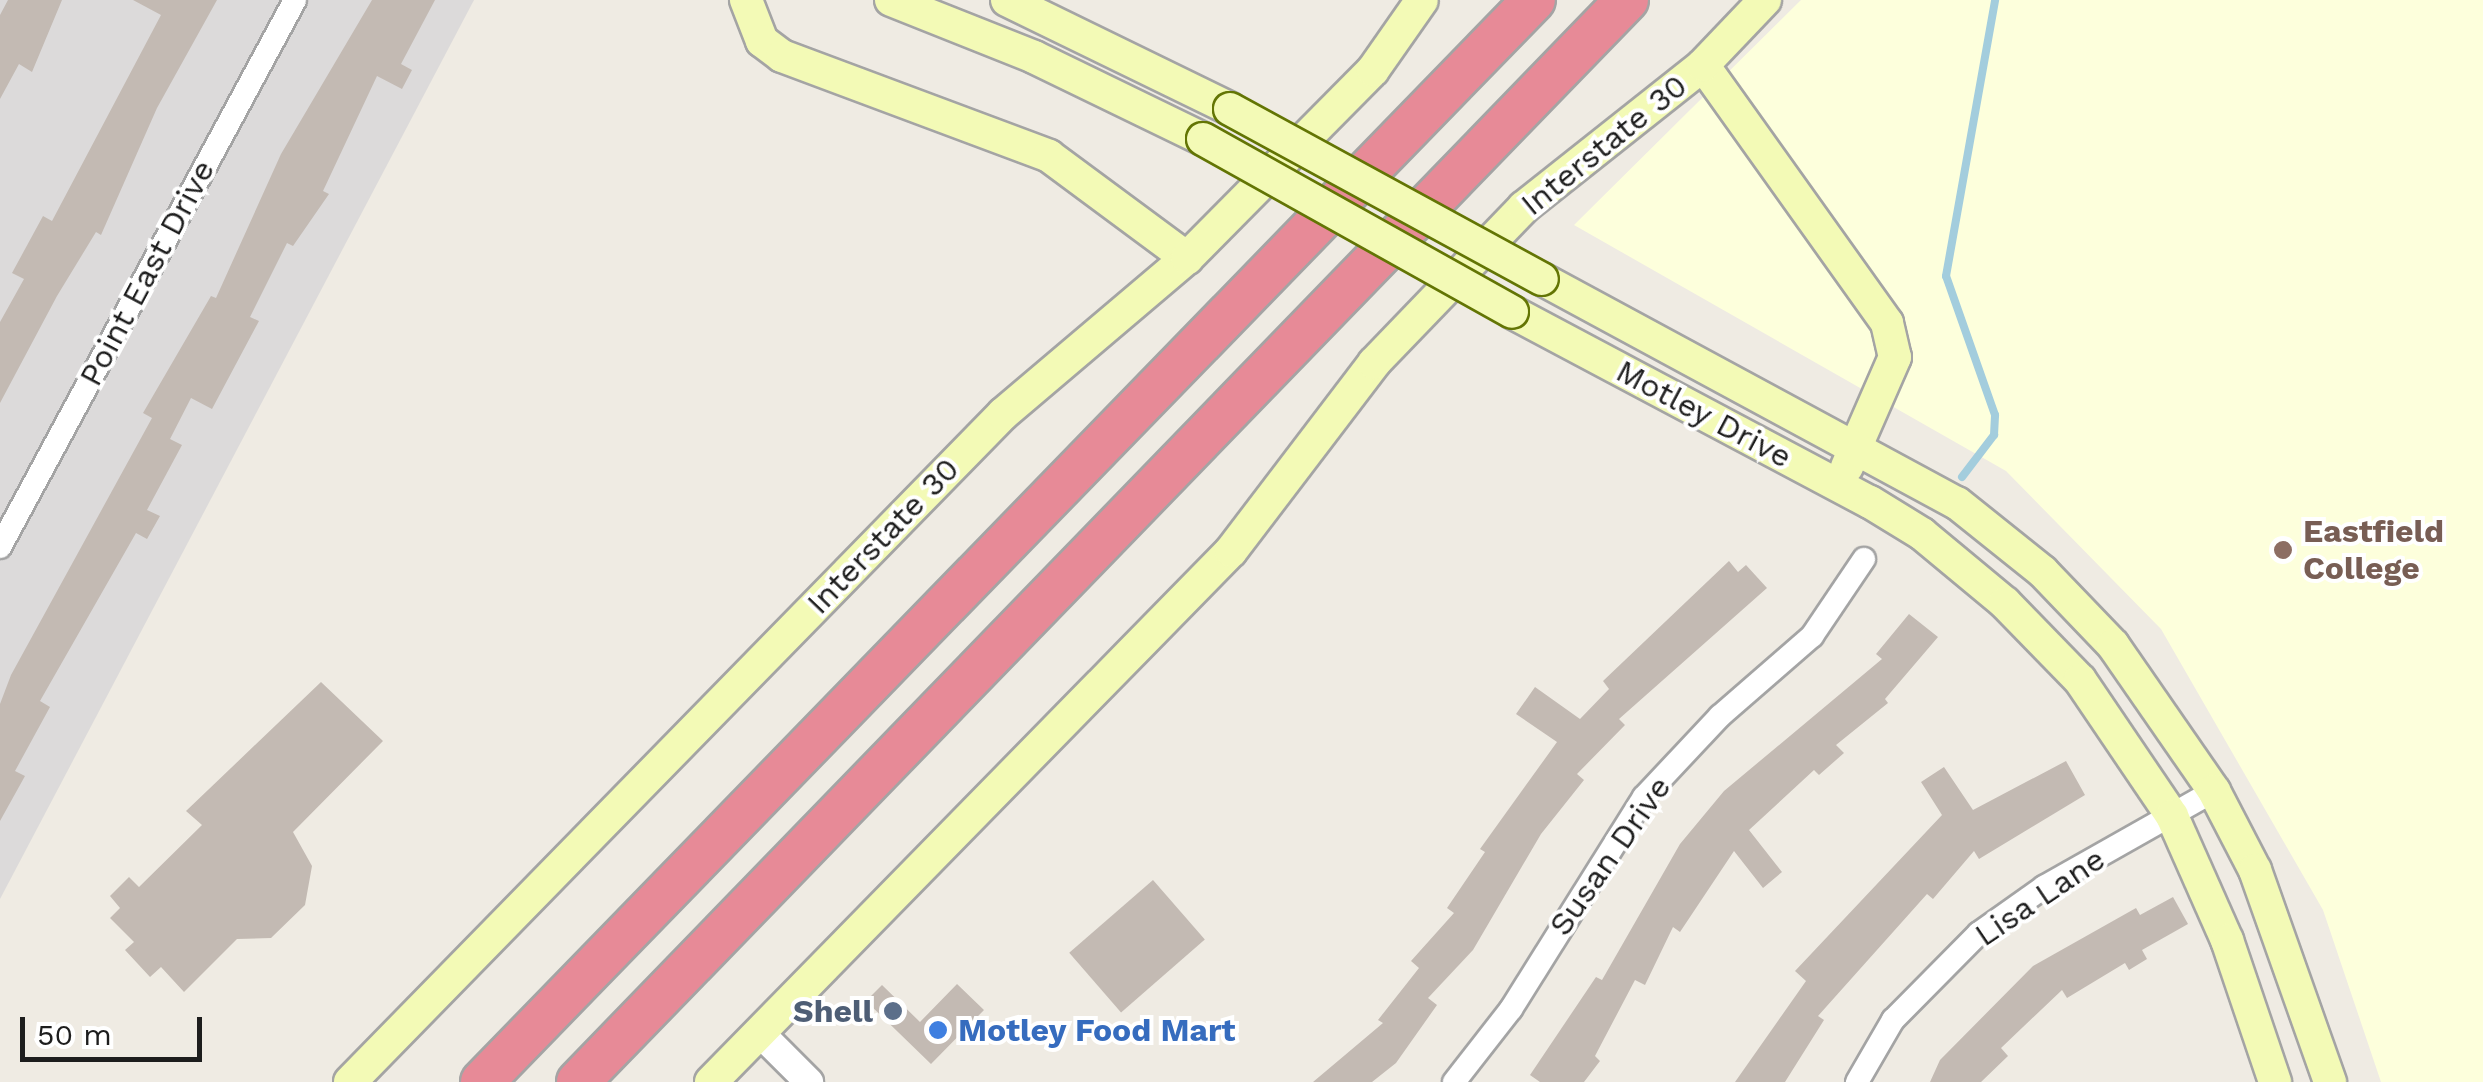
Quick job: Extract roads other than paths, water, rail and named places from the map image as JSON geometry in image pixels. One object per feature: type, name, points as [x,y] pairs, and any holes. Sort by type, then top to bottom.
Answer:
[{"type":"highway","points":[[482,1082],[1534,0]]},
{"type":"highway","points":[[578,1082],[1628,0]]},
{"type":"main road","points":[[746,0],[762,40],[782,56],[1049,156],[1187,258]]},
{"type":"main road","name":"Motley Drive","points":[[891,0],[1034,57],[1203,139],[1512,312],[1838,484],[1922,534],[2005,603],[2080,680],[2172,816],[2228,940],[2275,1082]]},
{"type":"main road","name":"Motley Drive","points":[[1007,0],[1230,110],[1857,447],[1957,503],[2043,572],[2114,646],[2214,791],[2256,870],[2330,1082]]},
{"type":"main road","name":"Interstate 30","points":[[350,1082],[1003,414],[1187,258],[1373,70],[1422,0]]},
{"type":"main road","name":"Interstate 30","points":[[711,1082],[1230,551],[1374,363],[1510,221],[1585,152],[1703,65],[1765,0]]},
{"type":"main road","points":[[1703,65],[1887,323],[1895,358],[1838,484]]},
{"type":"street","name":"Point East Drive","points":[[0,548],[295,0]]},
{"type":"street","name":"Susan Drive","points":[[1454,1082],[1511,1009],[1644,797],[1720,716],[1812,636],[1864,559]]},
{"type":"street","name":"Lisa Lane","points":[[1857,1082],[1893,1020],[1979,933],[2044,887],[2214,791]]},
{"type":"street","points":[[759,1032],[808,1082]]},
{"type":"waterway","points":[[1962,477],[1994,435],[1995,415],[1946,276],[1995,0]]},
{"type":"place","name":"Eastfield College","points":[[2283,550]]},
{"type":"place","name":"Shell","points":[[893,1011]]},
{"type":"place","name":"Motley Food Mart","points":[[938,1030]]}]
